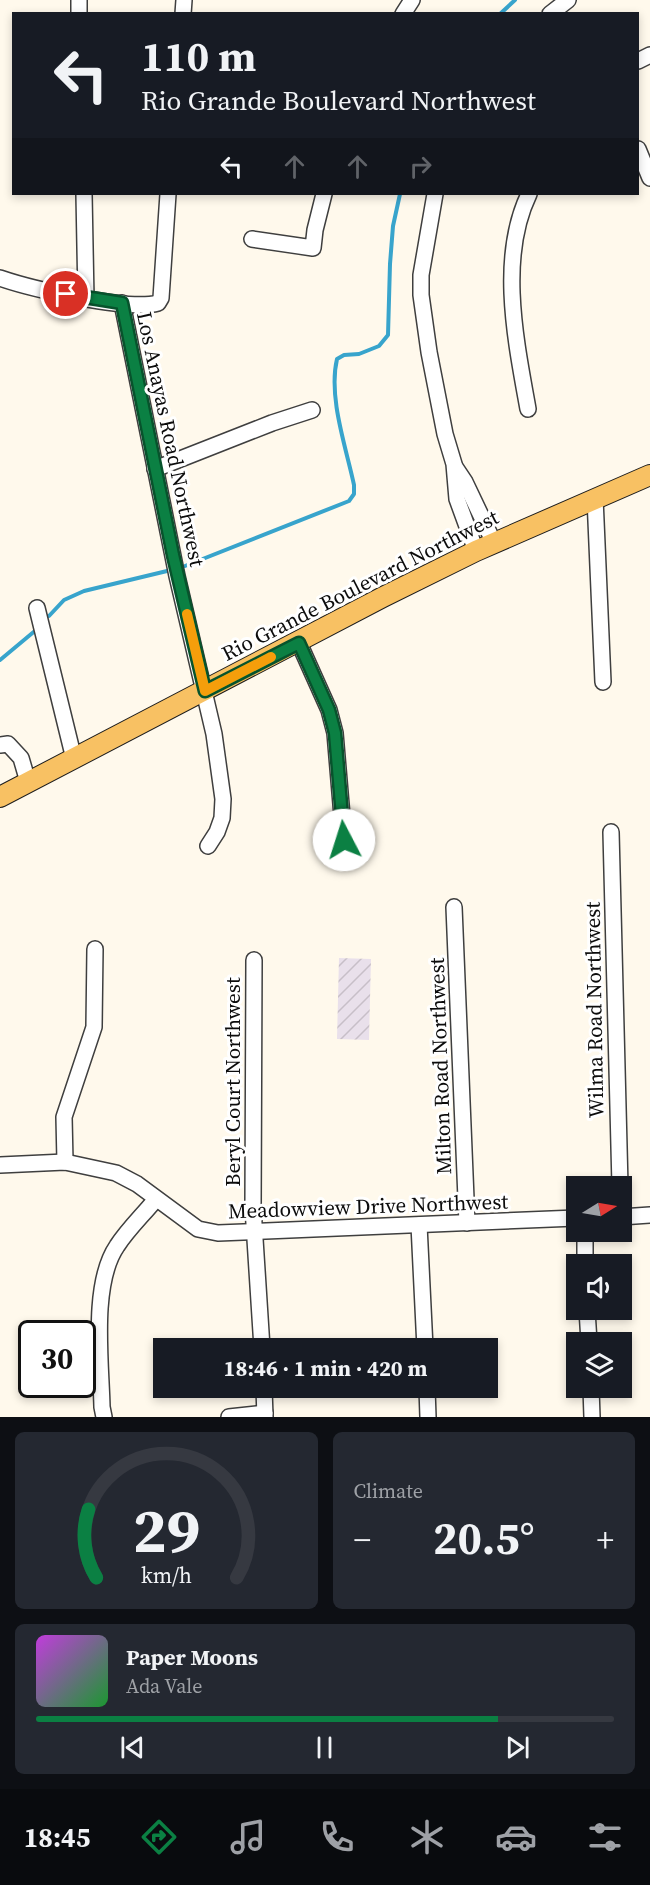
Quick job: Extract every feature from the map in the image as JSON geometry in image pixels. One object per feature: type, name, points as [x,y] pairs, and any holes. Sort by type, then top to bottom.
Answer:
[{"type":"main road","name":"Rio Grande Boulevard Northwest","points":[[0,797],[299,643],[383,597],[485,547],[650,475]]},
{"type":"street","points":[[553,12],[568,0]]},
{"type":"street","points":[[639,151],[650,178]]},
{"type":"street","points":[[84,195],[86,299]]},
{"type":"street","name":"Los Anayas Road Northwest","points":[[168,195],[161,298],[158,303],[152,305],[122,303],[154,469],[214,734],[223,799],[222,818],[208,846]]},
{"type":"street","points":[[252,239],[313,248],[324,195]]},
{"type":"street","points":[[435,195],[421,275],[421,294],[433,375],[445,434],[454,464],[457,499],[485,547]]},
{"type":"street","points":[[528,195],[520,211],[511,274],[514,332],[528,409]]},
{"type":"street","points":[[0,278],[86,299],[122,303]]},
{"type":"street","points":[[154,469],[272,423],[312,410]]},
{"type":"street","points":[[595,498],[603,682]]},
{"type":"street","points":[[37,608],[74,759]]},
{"type":"street","points":[[299,643],[329,710],[335,733],[344,840],[355,858]]},
{"type":"street","points":[[0,745],[8,744],[21,758],[28,782]]},
{"type":"street","name":"Wilma Road Northwest","points":[[611,832],[620,1176]]},
{"type":"street","name":"Milton Road Northwest","points":[[454,907],[467,1223]]},
{"type":"street","points":[[64,1162],[64,1117],[94,1026],[95,948]]},
{"type":"street","name":"Beryl Court Northwest","points":[[254,960],[253,1208],[261,1338]]},
{"type":"street","name":"Meadowview Drive Northwest","points":[[0,1165],[64,1162],[116,1173],[137,1184],[198,1229],[218,1233],[566,1218]]},
{"type":"street","points":[[104,1417],[100,1299],[103,1279],[117,1246],[156,1199]]},
{"type":"street","points":[[632,1216],[650,1215]]},
{"type":"street","points":[[419,1225],[425,1338]]},
{"type":"street","points":[[229,1417],[265,1415],[264,1398]]},
{"type":"street","points":[[427,1398],[428,1417]]},
{"type":"street","points":[[591,1398],[592,1417]]},
{"type":"shaded area","points":[[339,958],[371,959],[369,1040],[337,1039]]},
{"type":"waterway","points":[[502,12],[515,0]]},
{"type":"waterway","points":[[185,566],[349,501],[354,494],[354,485],[336,406],[337,359],[379,346],[388,335],[393,226],[400,195]]},
{"type":"waterway","points":[[49,616],[64,600],[84,591],[167,571]]},
{"type":"waterway","points":[[0,660],[36,630]]},
{"type":"slow traffic","points":[[187,614],[205,691],[271,657]]},
{"type":"route","points":[[66,294],[122,303],[154,469],[205,691],[299,643],[329,710],[335,733],[344,840]]}]
